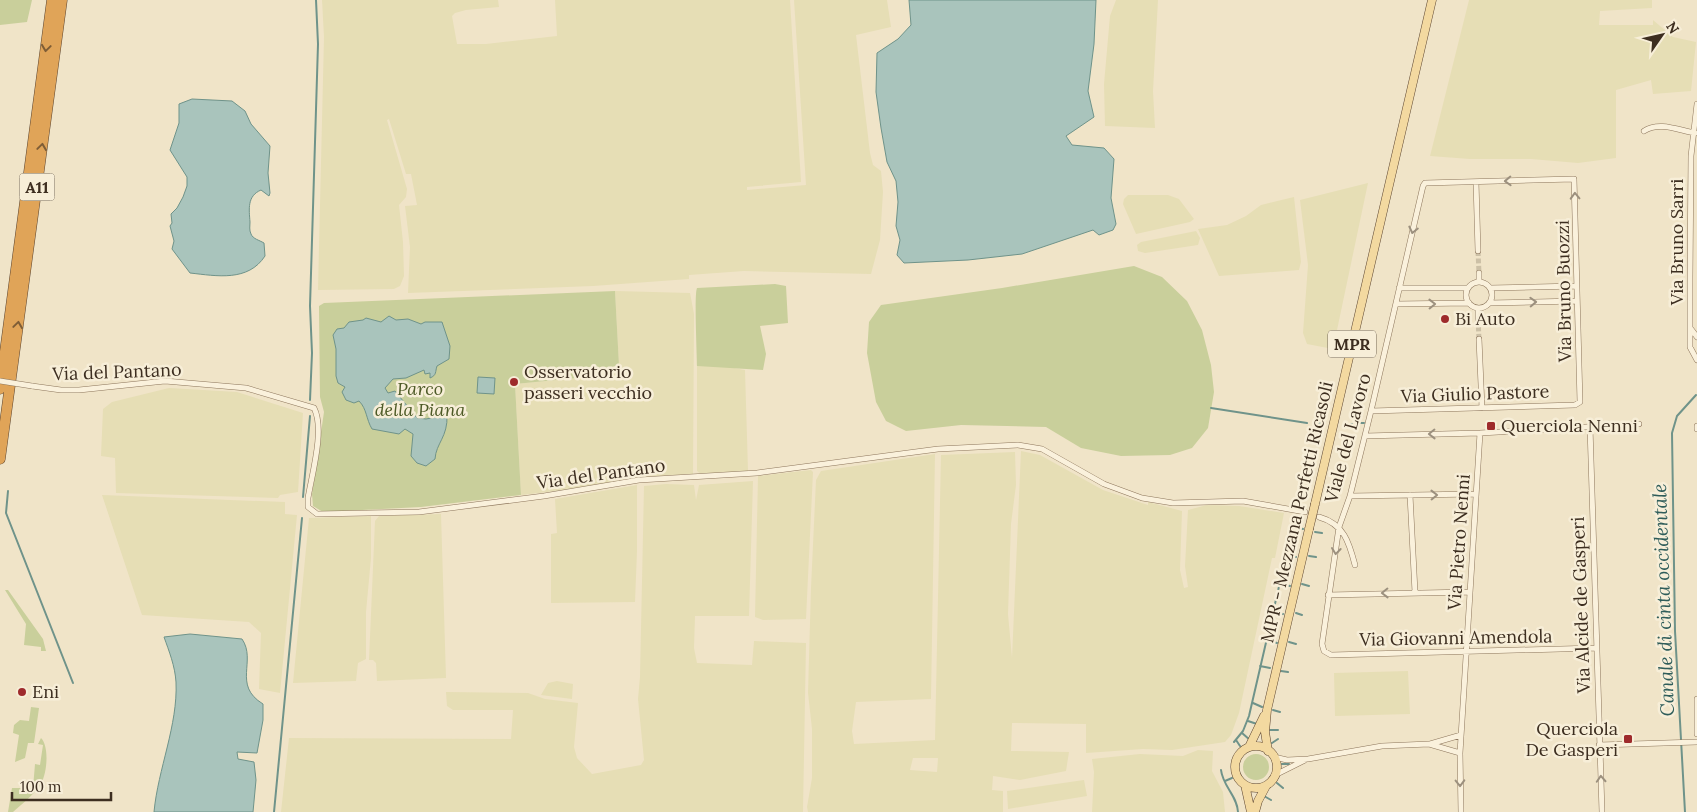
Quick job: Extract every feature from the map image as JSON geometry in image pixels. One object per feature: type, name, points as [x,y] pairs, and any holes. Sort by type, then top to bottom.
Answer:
[{"type":"highway","name":"A11","points":[[0,389],[52,0]]},
{"type":"highway","name":"A11","points":[[0,459],[62,0]]},
{"type":"main road","name":"MPR - Mezzana Perfetti Ricasoli","points":[[1271,754],[1266,732],[1267,710],[1432,0]]},
{"type":"main road","name":"MPR - Mezzana Perfetti Ricasoli","points":[[1249,747],[1267,710]]},
{"type":"main road","points":[[1256,812],[1258,802],[1266,786],[1275,775],[1276,769],[1271,754],[1257,746],[1249,747],[1240,753],[1235,766],[1237,777],[1245,785],[1255,788],[1266,786]]},
{"type":"main road","points":[[1245,785],[1251,812]]},
{"type":"street","name":"Via Bruno Sarri","points":[[1697,104],[1690,328],[1690,347],[1697,360]]},
{"type":"street","points":[[1644,131],[1658,126],[1695,133]]},
{"type":"street","name":"Via Bruno Buozzi","points":[[1476,182],[1574,179],[1580,402]]},
{"type":"street","points":[[1476,182],[1478,251]]},
{"type":"street","name":"Viale del Lavoro","points":[[1322,644],[1339,527],[1350,496],[1365,436],[1425,183],[1476,182]]},
{"type":"street","points":[[1479,273],[1479,282]]},
{"type":"street","points":[[1479,282],[1490,288],[1577,286]]},
{"type":"street","points":[[1399,288],[1468,288],[1479,282]]},
{"type":"street","points":[[1468,288],[1466,296],[1469,303]]},
{"type":"street","points":[[1489,303],[1492,296],[1490,288]]},
{"type":"street","points":[[1478,308],[1489,303],[1577,301]]},
{"type":"street","points":[[1396,304],[1469,303],[1478,308]]},
{"type":"street","points":[[1478,308],[1478,319]]},
{"type":"street","name":"Via Bruno Sarri","points":[[1690,328],[1697,337]]},
{"type":"street","points":[[1479,339],[1482,408]]},
{"type":"street","name":"Via del Pantano","points":[[0,381],[61,390],[79,390],[165,381],[246,388],[314,408],[317,414],[318,432],[308,507],[317,514],[419,512],[552,495],[639,480],[760,473],[938,449],[1018,445],[1042,449],[1104,484],[1142,498],[1173,503],[1243,501],[1305,512]]},
{"type":"street","name":"Via Giulio Pastore","points":[[1371,410],[1575,405],[1580,402]]},
{"type":"street","points":[[1365,436],[1480,433],[1638,424]]},
{"type":"street","name":"Via Alcide de Gasperi","points":[[1590,427],[1602,812]]},
{"type":"street","name":"Via Pietro Nenni","points":[[1461,812],[1460,753],[1480,433]]},
{"type":"street","points":[[1350,496],[1476,494]]},
{"type":"street","points":[[1410,495],[1415,592]]},
{"type":"street","points":[[1319,517],[1330,520],[1339,527],[1349,542],[1355,565]]},
{"type":"street","points":[[1328,595],[1469,592]]},
{"type":"street","name":"Via Giovanni Amendola","points":[[1322,644],[1324,651],[1332,655],[1596,648]]},
{"type":"street","points":[[1697,699],[1697,734]]},
{"type":"street","points":[[1271,754],[1287,760],[1308,759],[1382,746],[1429,744],[1461,734]]},
{"type":"street","points":[[1599,745],[1697,742]]},
{"type":"street","points":[[1429,744],[1460,753]]},
{"type":"street","points":[[1275,775],[1308,759]]},
{"type":"shaded area","points":[[322,0],[498,0],[499,7],[466,10],[455,13],[452,16],[457,44],[486,44],[557,36],[555,0],[790,0],[801,182],[747,187],[747,190],[806,185],[794,0],[887,0],[891,27],[856,35],[870,153],[873,165],[881,171],[883,192],[880,240],[871,274],[744,271],[689,275],[689,279],[593,286],[408,293],[410,247],[405,206],[417,205],[411,174],[406,174],[389,119],[387,120],[407,189],[406,197],[399,205],[404,276],[400,286],[394,289],[318,290],[324,37]]},
{"type":"shaded area","points":[[1116,0],[1158,0],[1153,91],[1155,128],[1105,126],[1104,84],[1110,16]]},
{"type":"shaded area","points":[[1469,0],[1652,0],[1652,8],[1600,11],[1599,25],[1653,25],[1653,20],[1673,37],[1696,42],[1691,91],[1653,94],[1651,80],[1616,90],[1616,158],[1578,163],[1531,159],[1470,159],[1430,156]]},
{"type":"shaded area","points":[[1368,183],[1333,349],[1307,344],[1303,333],[1308,265],[1300,200]]},
{"type":"shaded area","points":[[1128,195],[1168,195],[1179,199],[1194,219],[1190,222],[1136,234],[1123,204],[1124,199]]},
{"type":"shaded area","points":[[1294,197],[1301,262],[1299,270],[1219,276],[1198,229],[1227,225],[1246,216],[1261,205]]},
{"type":"shaded area","points":[[1196,231],[1200,238],[1198,245],[1145,253],[1138,251],[1137,245],[1141,242]]},
{"type":"shaded area","points":[[615,291],[690,293],[694,314],[693,474],[639,477],[582,488],[521,495],[515,384],[587,377],[619,365]]},
{"type":"shaded area","points":[[697,366],[723,366],[745,370],[748,471],[701,474],[697,471]]},
{"type":"shaded area","points":[[169,388],[237,392],[303,413],[298,492],[280,495],[278,498],[116,493],[115,458],[101,456],[103,409],[112,402]]},
{"type":"shaded area","points":[[1021,451],[1040,455],[1103,490],[1148,505],[1148,502],[1182,511],[1180,570],[1184,588],[1188,587],[1185,566],[1188,510],[1207,505],[1239,506],[1284,513],[1275,558],[1272,558],[1239,713],[1231,735],[1225,742],[1172,750],[1143,749],[1086,753],[1086,724],[1012,723],[1011,751],[1069,752],[1066,771],[1020,780],[993,776],[992,790],[1003,791],[1003,812],[808,812],[807,807],[812,778],[812,729],[808,693],[811,588],[816,480],[821,471],[935,454],[931,699],[856,702],[852,731],[854,744],[935,740],[941,455],[1015,452],[1016,485],[1011,524],[1008,614],[1012,658]],"holes":[[[913,758],[938,758],[937,772],[910,770]]]},
{"type":"shaded area","points":[[811,470],[813,472],[806,619],[763,620],[755,617],[758,476]]},
{"type":"shaded area","points":[[753,481],[749,616],[695,616],[694,648],[697,663],[752,665],[754,641],[806,643],[803,812],[281,812],[289,738],[511,739],[513,710],[453,710],[447,706],[446,692],[528,693],[545,699],[578,703],[574,747],[577,758],[592,774],[641,765],[644,760],[638,699],[644,486],[666,484],[694,485],[696,500],[699,485]]},
{"type":"shaded area","points":[[637,485],[635,602],[551,603],[551,534],[557,533],[555,499]]},
{"type":"shaded area","points":[[102,495],[285,502],[285,514],[297,515],[280,693],[259,689],[261,633],[249,622],[142,615]]},
{"type":"shaded area","points":[[441,514],[446,678],[377,681],[376,663],[373,660],[369,660],[375,521],[379,516]]},
{"type":"shaded area","points":[[371,516],[371,558],[366,612],[366,659],[358,663],[356,681],[293,683],[309,518]]},
{"type":"shaded area","points":[[1408,671],[1410,714],[1335,716],[1334,673]]},
{"type":"shaded area","points":[[557,681],[573,684],[572,699],[541,695],[548,683]]},
{"type":"shaded area","points":[[1198,750],[1213,751],[1212,771],[1223,792],[1225,812],[1092,812],[1094,772],[1092,759],[1140,754],[1183,756]]},
{"type":"shaded area","points":[[1084,780],[1087,796],[1008,809],[1007,791]]},
{"type":"green space","points":[[0,0],[32,0],[27,22],[0,25]]},
{"type":"green space","points":[[1134,266],[1162,277],[1187,301],[1202,330],[1211,365],[1214,392],[1208,428],[1192,448],[1170,455],[1121,456],[1081,448],[1046,427],[961,425],[906,431],[886,421],[876,402],[867,353],[869,322],[881,305],[1002,288]]},
{"type":"green space","points":[[775,284],[786,286],[788,323],[760,326],[766,354],[763,370],[697,366],[697,288]]},
{"type":"green space","name":"Parco della Piana","points":[[615,291],[619,365],[587,377],[515,384],[521,495],[421,507],[323,512],[313,506],[312,494],[324,412],[320,397],[319,306],[324,303]]},
{"type":"green space","points":[[5,590],[8,590],[43,639],[46,651],[41,651],[41,647],[24,645],[26,624]]},
{"type":"green space","points":[[31,707],[39,708],[34,743],[28,743],[25,758],[15,762],[19,735],[13,733],[14,725],[20,720],[29,721]]},
{"type":"green space","points":[[41,738],[46,748],[46,769],[42,782],[20,806],[13,812],[8,812],[12,788],[33,788],[35,764],[40,765],[43,745],[38,744]]},
{"type":"green space","points":[[1256,754],[1265,758],[1269,767],[1265,776],[1256,780],[1247,776],[1243,767],[1247,758]]},
{"type":"water","points":[[909,0],[1096,0],[1094,44],[1088,91],[1094,117],[1066,136],[1072,145],[1104,148],[1114,159],[1111,198],[1116,224],[1113,230],[1099,235],[1093,230],[1022,254],[968,260],[904,263],[897,255],[900,240],[896,226],[898,202],[896,181],[887,162],[876,92],[877,53],[898,39],[911,25]]},
{"type":"water","points":[[192,99],[232,101],[245,111],[251,124],[270,146],[269,196],[261,190],[256,193],[251,199],[249,208],[250,232],[252,236],[264,243],[265,256],[250,270],[241,274],[221,276],[190,273],[172,249],[174,241],[170,226],[172,223],[171,214],[183,197],[187,186],[187,177],[170,150],[179,123],[179,104]]},
{"type":"water","points":[[389,316],[396,320],[408,319],[421,324],[425,322],[442,322],[450,346],[449,359],[437,366],[434,376],[430,378],[430,373],[425,374],[424,370],[406,378],[393,379],[385,388],[388,393],[395,391],[417,418],[426,419],[447,415],[446,429],[437,448],[435,459],[426,466],[417,463],[411,456],[413,434],[405,429],[399,434],[372,429],[362,404],[359,401],[354,403],[346,400],[342,392],[345,387],[338,383],[336,376],[336,349],[333,335],[337,329],[344,328],[349,322],[366,318],[381,322]]},
{"type":"water","points":[[478,377],[495,378],[494,394],[477,393]]},
{"type":"water","points":[[190,634],[242,639],[246,647],[249,689],[254,697],[263,704],[263,720],[257,753],[237,752],[238,759],[254,762],[256,780],[253,812],[154,812],[176,698],[176,682],[172,659],[164,637]]},
{"type":"waterway","points":[[310,400],[312,353],[310,306],[318,44],[316,0]]},
{"type":"waterway","name":"Canale di cinta occidentale","points":[[1685,812],[1675,631],[1672,433],[1677,416],[1696,395]]},
{"type":"waterway","points":[[1211,408],[1307,423]]},
{"type":"waterway","points":[[303,497],[310,416]]},
{"type":"waterway","points":[[1313,423],[1323,423]]},
{"type":"waterway","points":[[1358,423],[1364,423]]},
{"type":"waterway","points":[[1345,424],[1352,424]]},
{"type":"waterway","points":[[8,491],[6,513],[73,683]]},
{"type":"waterway","points":[[274,812],[302,518]]},
{"type":"waterway","points":[[1234,742],[1243,731],[1249,716],[1293,526],[1303,529]]},
{"type":"waterway","points":[[1315,532],[1322,533]]},
{"type":"waterway","points":[[1287,555],[1296,557]]},
{"type":"waterway","points":[[1309,556],[1316,557]]},
{"type":"waterway","points":[[1278,583],[1290,586]]},
{"type":"waterway","points":[[1302,584],[1309,586]]},
{"type":"waterway","points":[[1273,612],[1283,614]]},
{"type":"waterway","points":[[1296,613],[1302,615]]},
{"type":"waterway","points":[[1267,640],[1277,643]]},
{"type":"waterway","points":[[1289,642],[1296,644]]},
{"type":"waterway","points":[[1260,666],[1270,668]]},
{"type":"waterway","points":[[1281,671],[1288,672]]},
{"type":"waterway","points":[[1253,703],[1262,707]]},
{"type":"waterway","points":[[1273,710],[1280,712]]},
{"type":"waterway","points":[[1248,721],[1257,724]]},
{"type":"waterway","points":[[1270,730],[1278,730]]},
{"type":"waterway","points":[[1242,733],[1250,740]]},
{"type":"waterway","points":[[1272,743],[1278,739]]},
{"type":"waterway","points":[[1236,740],[1240,746]]},
{"type":"waterway","points":[[1282,764],[1289,764]]},
{"type":"waterway","points":[[1221,770],[1238,812]]},
{"type":"waterway","points":[[1225,781],[1232,778]]},
{"type":"waterway","points":[[1277,783],[1283,788]]},
{"type":"waterway","points":[[1264,796],[1271,800]]},
{"type":"tunnel","points":[[1478,251],[1479,273]]},
{"type":"tunnel","points":[[1478,319],[1479,339]]},
{"type":"place","name":"Bi Auto","points":[[1445,319]]},
{"type":"place","name":"Osservatorio passeri vecchio","points":[[514,382]]},
{"type":"place","name":"Querciola Nenni","points":[[1491,426]]},
{"type":"place","name":"Eni","points":[[22,692]]},
{"type":"place","name":"Querciola De Gasperi","points":[[1628,739]]}]
